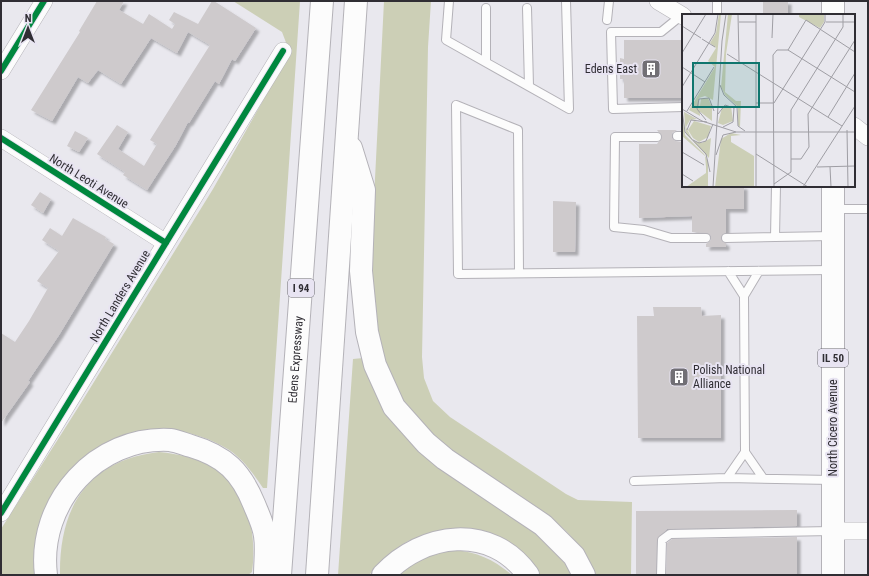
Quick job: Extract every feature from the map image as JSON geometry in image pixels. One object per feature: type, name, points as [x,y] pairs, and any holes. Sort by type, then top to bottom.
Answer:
[{"type":"main road","name":"Edens Expressway","points":[[280,575],[322,1]]},
{"type":"main road","points":[[317,575],[356,1]]},
{"type":"main road","points":[[833,1],[833,14]]},
{"type":"main road","points":[[347,132],[364,190],[361,271],[366,332],[375,365],[391,400],[407,423],[445,459],[548,530],[574,556],[584,575]]},
{"type":"main road","name":"North Cicero Avenue","points":[[833,187],[833,575]]},
{"type":"main road","points":[[46,575],[47,550],[51,524],[60,505],[78,476],[106,455],[127,446],[150,440],[172,440],[217,455],[233,469],[247,486],[265,535],[265,575]]},
{"type":"main road","points":[[383,575],[406,556],[425,545],[444,540],[466,539],[485,543],[502,552],[519,562],[528,575]]},
{"type":"street","points":[[1,71],[44,1]]},
{"type":"street","points":[[658,1],[682,15]]},
{"type":"street","name":"North Landers Avenue","points":[[1,513],[283,51]]},
{"type":"street","points":[[855,127],[868,137]]},
{"type":"street","name":"North Leoti Avenue","points":[[1,138],[166,243]]},
{"type":"street","points":[[833,531],[868,530]]},
{"type":"lane","points":[[449,1],[446,40],[569,109],[566,1]]},
{"type":"lane","points":[[607,20],[609,1]]},
{"type":"lane","points":[[716,1],[717,14]]},
{"type":"lane","points":[[486,8],[486,62]]},
{"type":"lane","points":[[527,8],[529,86]]},
{"type":"lane","points":[[682,17],[661,32],[611,32],[613,109],[682,107]]},
{"type":"lane","points":[[519,273],[518,130],[456,105],[458,274],[833,270]]},
{"type":"lane","points":[[657,137],[615,138],[614,227],[644,230],[671,238],[706,238]]},
{"type":"lane","points":[[775,237],[776,187]]},
{"type":"lane","points":[[833,209],[868,209]]},
{"type":"lane","points":[[726,238],[833,236]]},
{"type":"lane","points":[[759,270],[744,296],[745,452],[763,478]]},
{"type":"lane","points":[[728,271],[744,296]]},
{"type":"lane","points":[[727,478],[745,452]]},
{"type":"lane","points":[[634,481],[727,478],[833,480]]},
{"type":"lane","points":[[661,575],[662,540],[670,534],[833,531]]},
{"type":"green space","points":[[233,1],[300,1],[267,488],[263,488],[250,470],[236,455],[224,447],[207,439],[189,433],[170,430],[152,430],[116,438],[100,446],[84,457],[61,481],[51,503],[48,515],[38,575],[1,575],[1,529],[81,403],[213,189],[290,53],[282,32]]},
{"type":"green space","points":[[384,1],[431,1],[428,47],[422,357],[424,378],[433,401],[450,417],[566,494],[578,500],[632,502],[631,575],[594,575],[577,544],[558,524],[528,502],[457,457],[436,440],[412,414],[393,384],[388,373],[378,340],[372,294],[372,248]]},
{"type":"green space","points":[[363,358],[374,387],[386,411],[412,444],[424,455],[555,547],[574,575],[539,575],[532,565],[439,531],[408,541],[393,551],[369,575],[338,575],[353,359]]},
{"type":"green space","points":[[159,452],[188,457],[208,465],[226,477],[235,488],[243,500],[248,514],[253,543],[252,572],[248,575],[60,575],[61,551],[65,528],[72,508],[82,491],[96,477],[113,465],[134,457]]},
{"type":"green space","points":[[454,550],[478,555],[492,561],[512,575],[398,575],[424,558],[438,553]]},
{"type":"building","points":[[97,1],[124,1],[119,10],[143,24],[149,14],[172,29],[175,24],[169,20],[174,12],[198,24],[212,1],[214,1],[256,28],[235,61],[232,59],[219,84],[215,81],[189,123],[188,122],[176,145],[147,190],[123,175],[125,172],[97,154],[117,125],[128,132],[118,149],[144,166],[157,144],[150,140],[210,45],[188,32],[177,53],[151,38],[121,84],[98,70],[88,83],[78,77],[52,121],[31,110],[80,32],[79,31]]},
{"type":"building","points":[[763,1],[788,1],[788,14],[763,14]]},
{"type":"building","name":"Edens East","points":[[624,40],[682,40],[682,98],[624,98],[624,79],[620,79],[620,58],[624,59]]},
{"type":"building","points":[[657,130],[677,130],[672,133],[672,138],[675,141],[682,142],[682,187],[744,187],[744,209],[726,209],[726,233],[721,238],[722,241],[726,243],[726,247],[706,247],[706,244],[711,240],[711,236],[706,233],[692,232],[692,216],[639,218],[639,144],[657,144],[662,137]]},
{"type":"building","points":[[75,131],[88,138],[79,152],[67,146]]},
{"type":"building","points":[[40,192],[51,199],[43,213],[31,205]]},
{"type":"building","points":[[553,201],[576,202],[575,252],[553,252]]},
{"type":"building","points":[[73,218],[106,237],[105,239],[114,244],[59,335],[28,381],[30,382],[1,423],[1,333],[15,342],[29,321],[48,288],[37,281],[59,251],[42,240],[50,228],[62,236]]},
{"type":"building","name":"Polish National Alliance","points":[[653,307],[701,307],[702,316],[721,315],[721,438],[638,438],[637,316],[654,316]]},
{"type":"building","points":[[797,510],[797,526],[667,529],[657,540],[656,575],[636,575],[636,511]]},
{"type":"building","points":[[797,537],[797,575],[666,575],[667,543],[672,539]]},
{"type":"cycle path","points":[[1,71],[44,1]]},
{"type":"cycle path","points":[[1,513],[283,51]]},
{"type":"cycle path","points":[[1,138],[166,243]]},
{"type":"place","name":"Edens East","points":[[651,69]]},
{"type":"place","name":"Polish National Alliance","points":[[679,377]]}]
